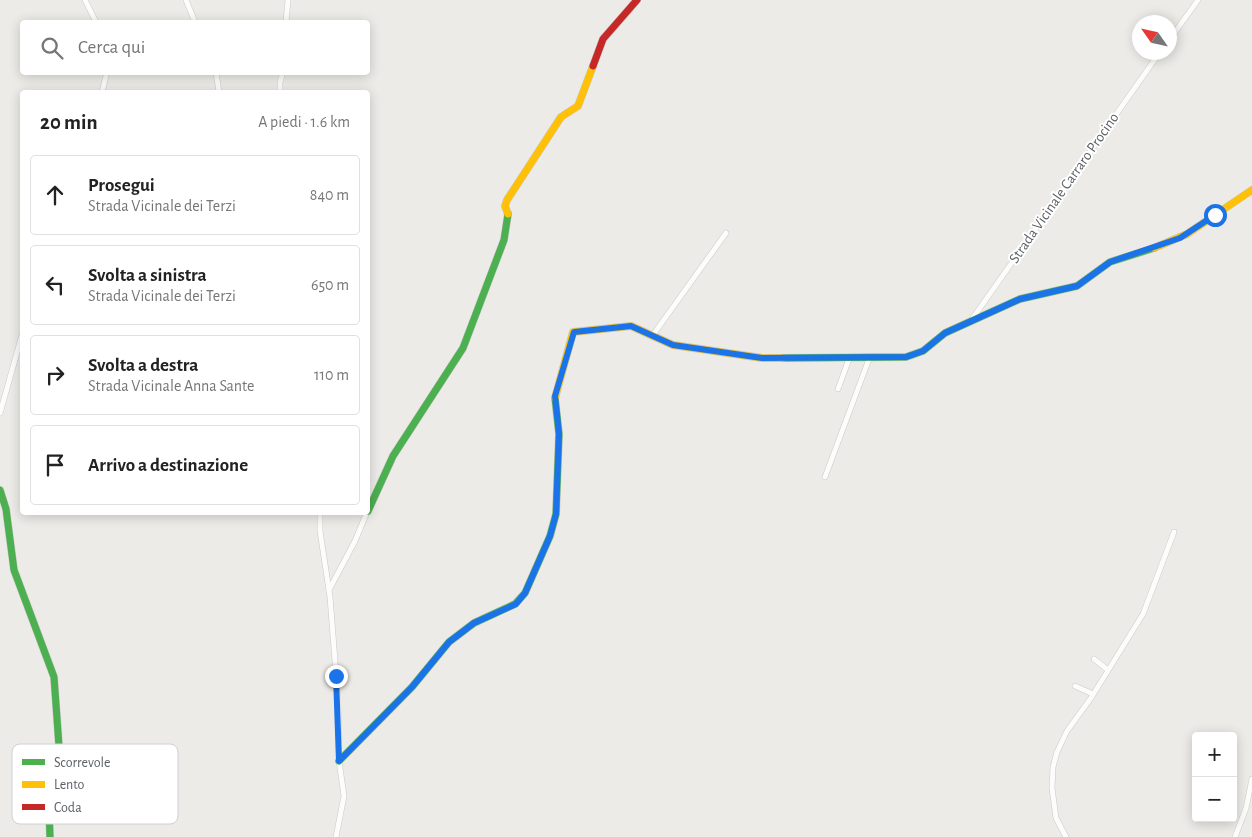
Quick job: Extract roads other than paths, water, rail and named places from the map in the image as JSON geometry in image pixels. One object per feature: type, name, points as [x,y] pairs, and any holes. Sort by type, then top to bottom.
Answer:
[{"type":"street","points":[[84,0],[95,20]]},
{"type":"street","points":[[186,0],[194,20]]},
{"type":"street","points":[[286,20],[288,0]]},
{"type":"street","points":[[370,506],[393,456],[416,417],[453,365],[469,335],[504,240],[509,216],[506,206],[507,200],[561,117],[578,106],[603,39],[637,0]]},
{"type":"street","points":[[1177,30],[1198,0]]},
{"type":"street","name":"Strada Vicinale Carraro Procino","points":[[968,324],[1154,60]]},
{"type":"street","points":[[102,90],[106,75]]},
{"type":"street","points":[[217,75],[220,90]]},
{"type":"street","points":[[280,90],[283,75]]},
{"type":"street","points":[[339,761],[412,687],[449,642],[474,623],[516,604],[525,593],[550,536],[556,514],[559,434],[555,396],[572,334],[577,331],[624,326],[680,347],[762,358],[901,358],[915,355],[945,333],[1020,299],[1077,286],[1110,262],[1149,250],[1187,234],[1252,190]]},
{"type":"street","points":[[654,336],[726,233]]},
{"type":"street","points":[[0,413],[20,341]]},
{"type":"street","points":[[838,389],[849,359]]},
{"type":"street","points":[[825,477],[869,359]]},
{"type":"street","points":[[0,490],[6,509],[14,570],[54,676],[59,744]]},
{"type":"street","points":[[320,515],[320,530],[329,590],[338,699],[339,761],[344,796],[336,837]]},
{"type":"street","points":[[329,590],[351,549],[366,515]]},
{"type":"street","points":[[1066,837],[1056,818],[1052,788],[1052,767],[1057,752],[1067,731],[1093,694],[1147,607],[1174,532]]},
{"type":"street","points":[[1094,659],[1108,670]]},
{"type":"street","points":[[1076,686],[1093,694]]},
{"type":"street","points":[[1234,837],[1246,808],[1252,779]]},
{"type":"street","points":[[50,824],[50,837]]}]
